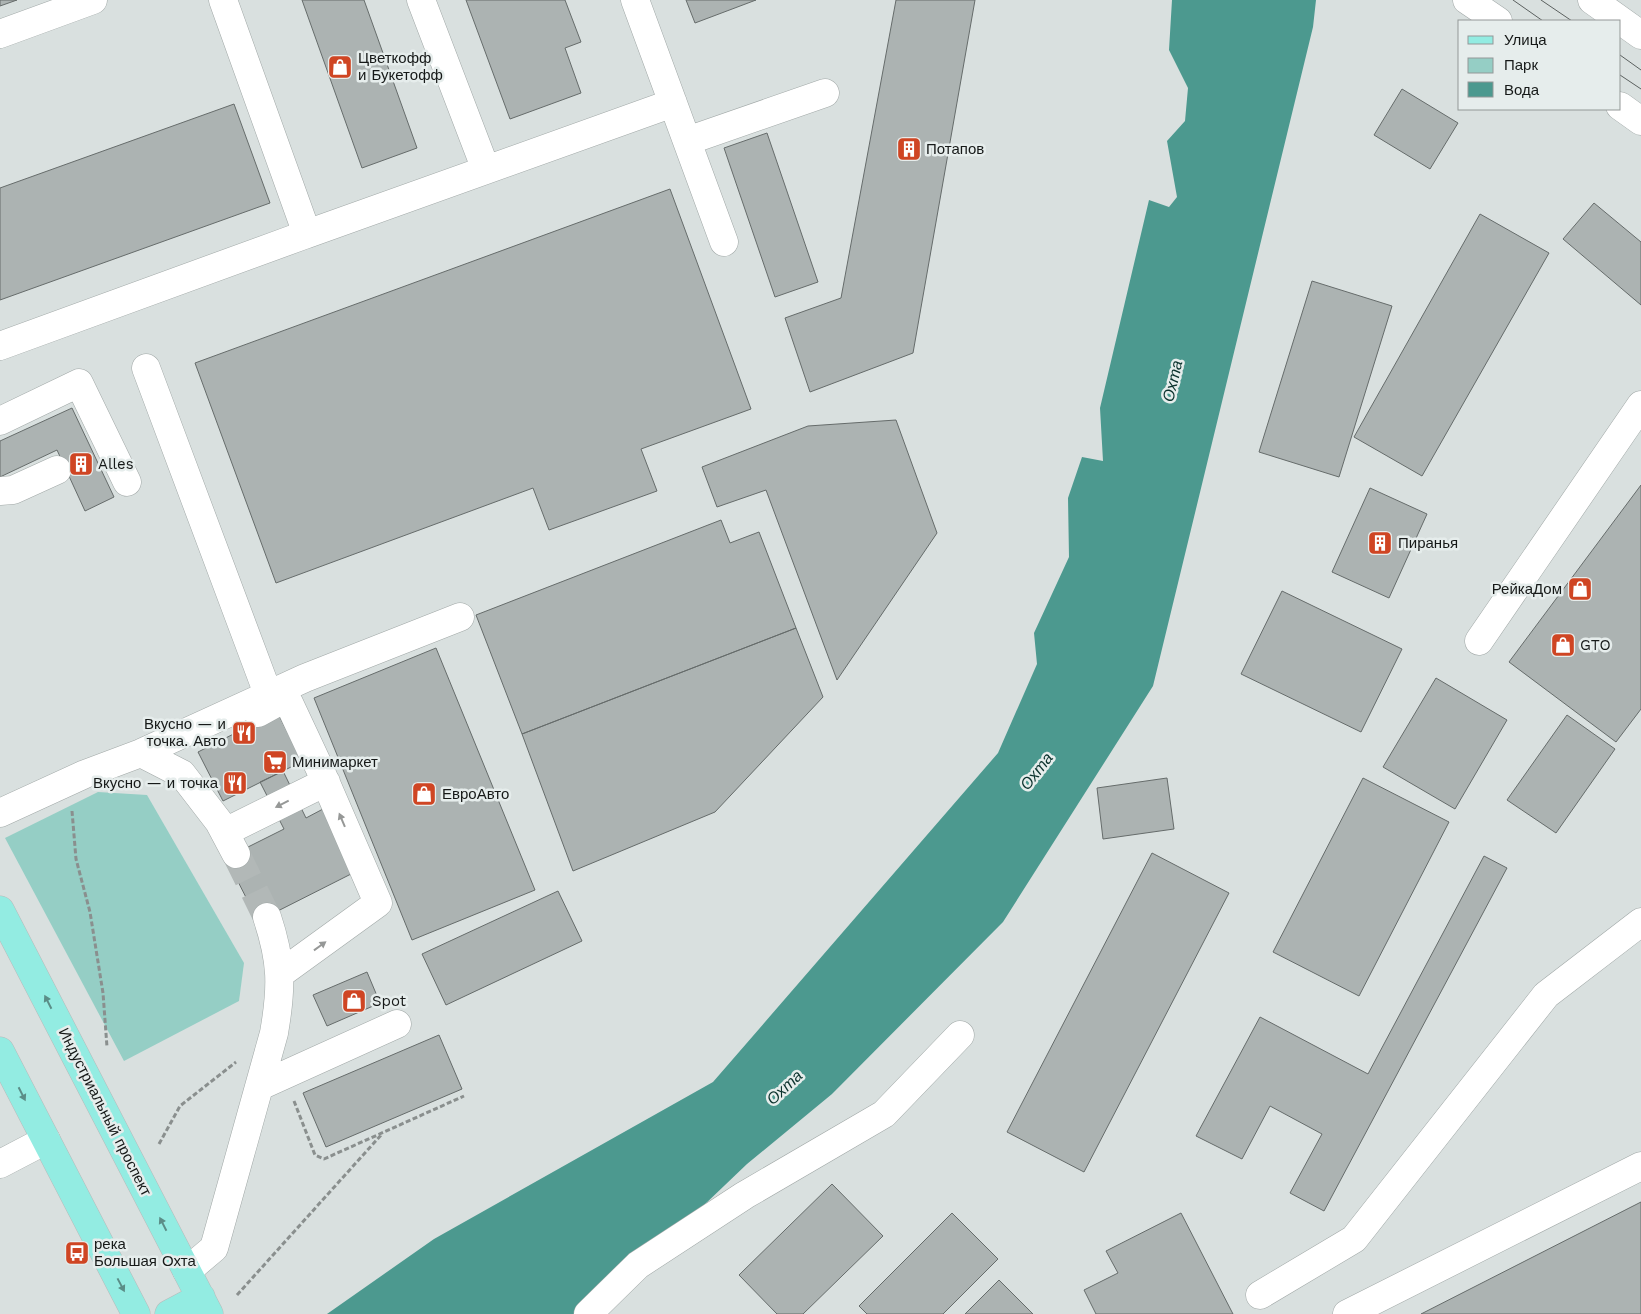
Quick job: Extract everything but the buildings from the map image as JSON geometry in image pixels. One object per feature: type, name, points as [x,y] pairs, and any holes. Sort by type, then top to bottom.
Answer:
[{"type":"main road","name":"Индустриальный проспект","points":[[0,910],[205,1306]]},
{"type":"main road","points":[[0,1051],[136,1314]]},
{"type":"main road","points":[[169,1314],[205,1306]]},
{"type":"street","points":[[0,34],[93,0]]},
{"type":"street","points":[[223,0],[307,234]]},
{"type":"street","points":[[420,0],[486,170]]},
{"type":"street","points":[[635,0],[724,242]]},
{"type":"street","points":[[1467,0],[1497,20]]},
{"type":"street","points":[[1592,0],[1619,20]]},
{"type":"street","points":[[1621,21],[1641,36]]},
{"type":"street","points":[[687,141],[825,93]]},
{"type":"street","points":[[0,346],[673,103]]},
{"type":"street","points":[[1621,107],[1641,121]]},
{"type":"street","points":[[146,368],[268,694]]},
{"type":"street","points":[[0,421],[79,383],[126,482]]},
{"type":"street","points":[[1479,641],[1641,404]]},
{"type":"street","points":[[0,491],[13,490],[57,470]]},
{"type":"street","points":[[151,758],[268,694],[460,617]]},
{"type":"street","points":[[0,813],[68,781],[151,758],[278,702],[289,704],[326,782],[378,903],[280,974]]},
{"type":"street","points":[[151,758],[182,774],[219,822],[230,843],[326,782]]},
{"type":"street","points":[[187,1271],[214,1248],[272,1080],[274,1033],[279,1004],[280,974],[276,945],[267,917]]},
{"type":"street","points":[[1260,1295],[1354,1239],[1546,996],[1641,922]]},
{"type":"street","points":[[272,1080],[397,1024]]},
{"type":"street","points":[[588,1314],[638,1265],[745,1195],[884,1114],[960,1035]]},
{"type":"street","points":[[0,1164],[46,1140]]},
{"type":"street","points":[[1347,1314],[1641,1166]]},
{"type":"path","points":[[68,781],[76,859],[90,912],[103,993],[107,1047]]},
{"type":"path","points":[[159,1144],[180,1106],[237,1061]]},
{"type":"path","points":[[272,1080],[315,1155],[324,1159],[464,1096]]},
{"type":"path","points":[[237,1295],[384,1132]]},
{"type":"green space","points":[[98,792],[147,795],[244,963],[239,1001],[124,1061],[5,838]]},
{"type":"water","name":"Охта","points":[[1172,0],[1316,0],[1313,27],[1153,686],[1003,922],[832,1094],[747,1164],[590,1314],[327,1314],[434,1239],[713,1082],[998,753],[1037,664],[1034,633],[1069,557],[1068,498],[1082,457],[1103,461],[1100,408],[1149,200],[1169,207],[1177,197],[1167,141],[1185,121],[1188,88],[1169,50]]},
{"type":"tunnel","points":[[236,854],[267,917]]},
{"type":"tram line","points":[[1513,0],[1542,20]]},
{"type":"tram line","points":[[1541,0],[1571,20]]},
{"type":"tram line","points":[[1621,56],[1641,70]]},
{"type":"tram line","points":[[1621,76],[1641,89]]},
{"type":"place","name":"Цветкофф и Букетофф","points":[[340,67]]},
{"type":"place","name":"Потапов","points":[[909,149]]},
{"type":"place","name":"Alles","points":[[81,464]]},
{"type":"place","name":"Пиранья","points":[[1380,543]]},
{"type":"place","name":"РейкаДом","points":[[1580,589]]},
{"type":"place","name":"GTO","points":[[1563,645]]},
{"type":"place","name":"Вкусно — и точка. Авто","points":[[244,733]]},
{"type":"place","name":"Минимаркет","points":[[275,762]]},
{"type":"place","name":"Вкусно — и точка","points":[[235,783]]},
{"type":"place","name":"ЕвроАвто","points":[[424,794]]},
{"type":"place","name":"Spot","points":[[354,1001]]},
{"type":"place","name":"река Большая Охта","points":[[77,1253]]}]
